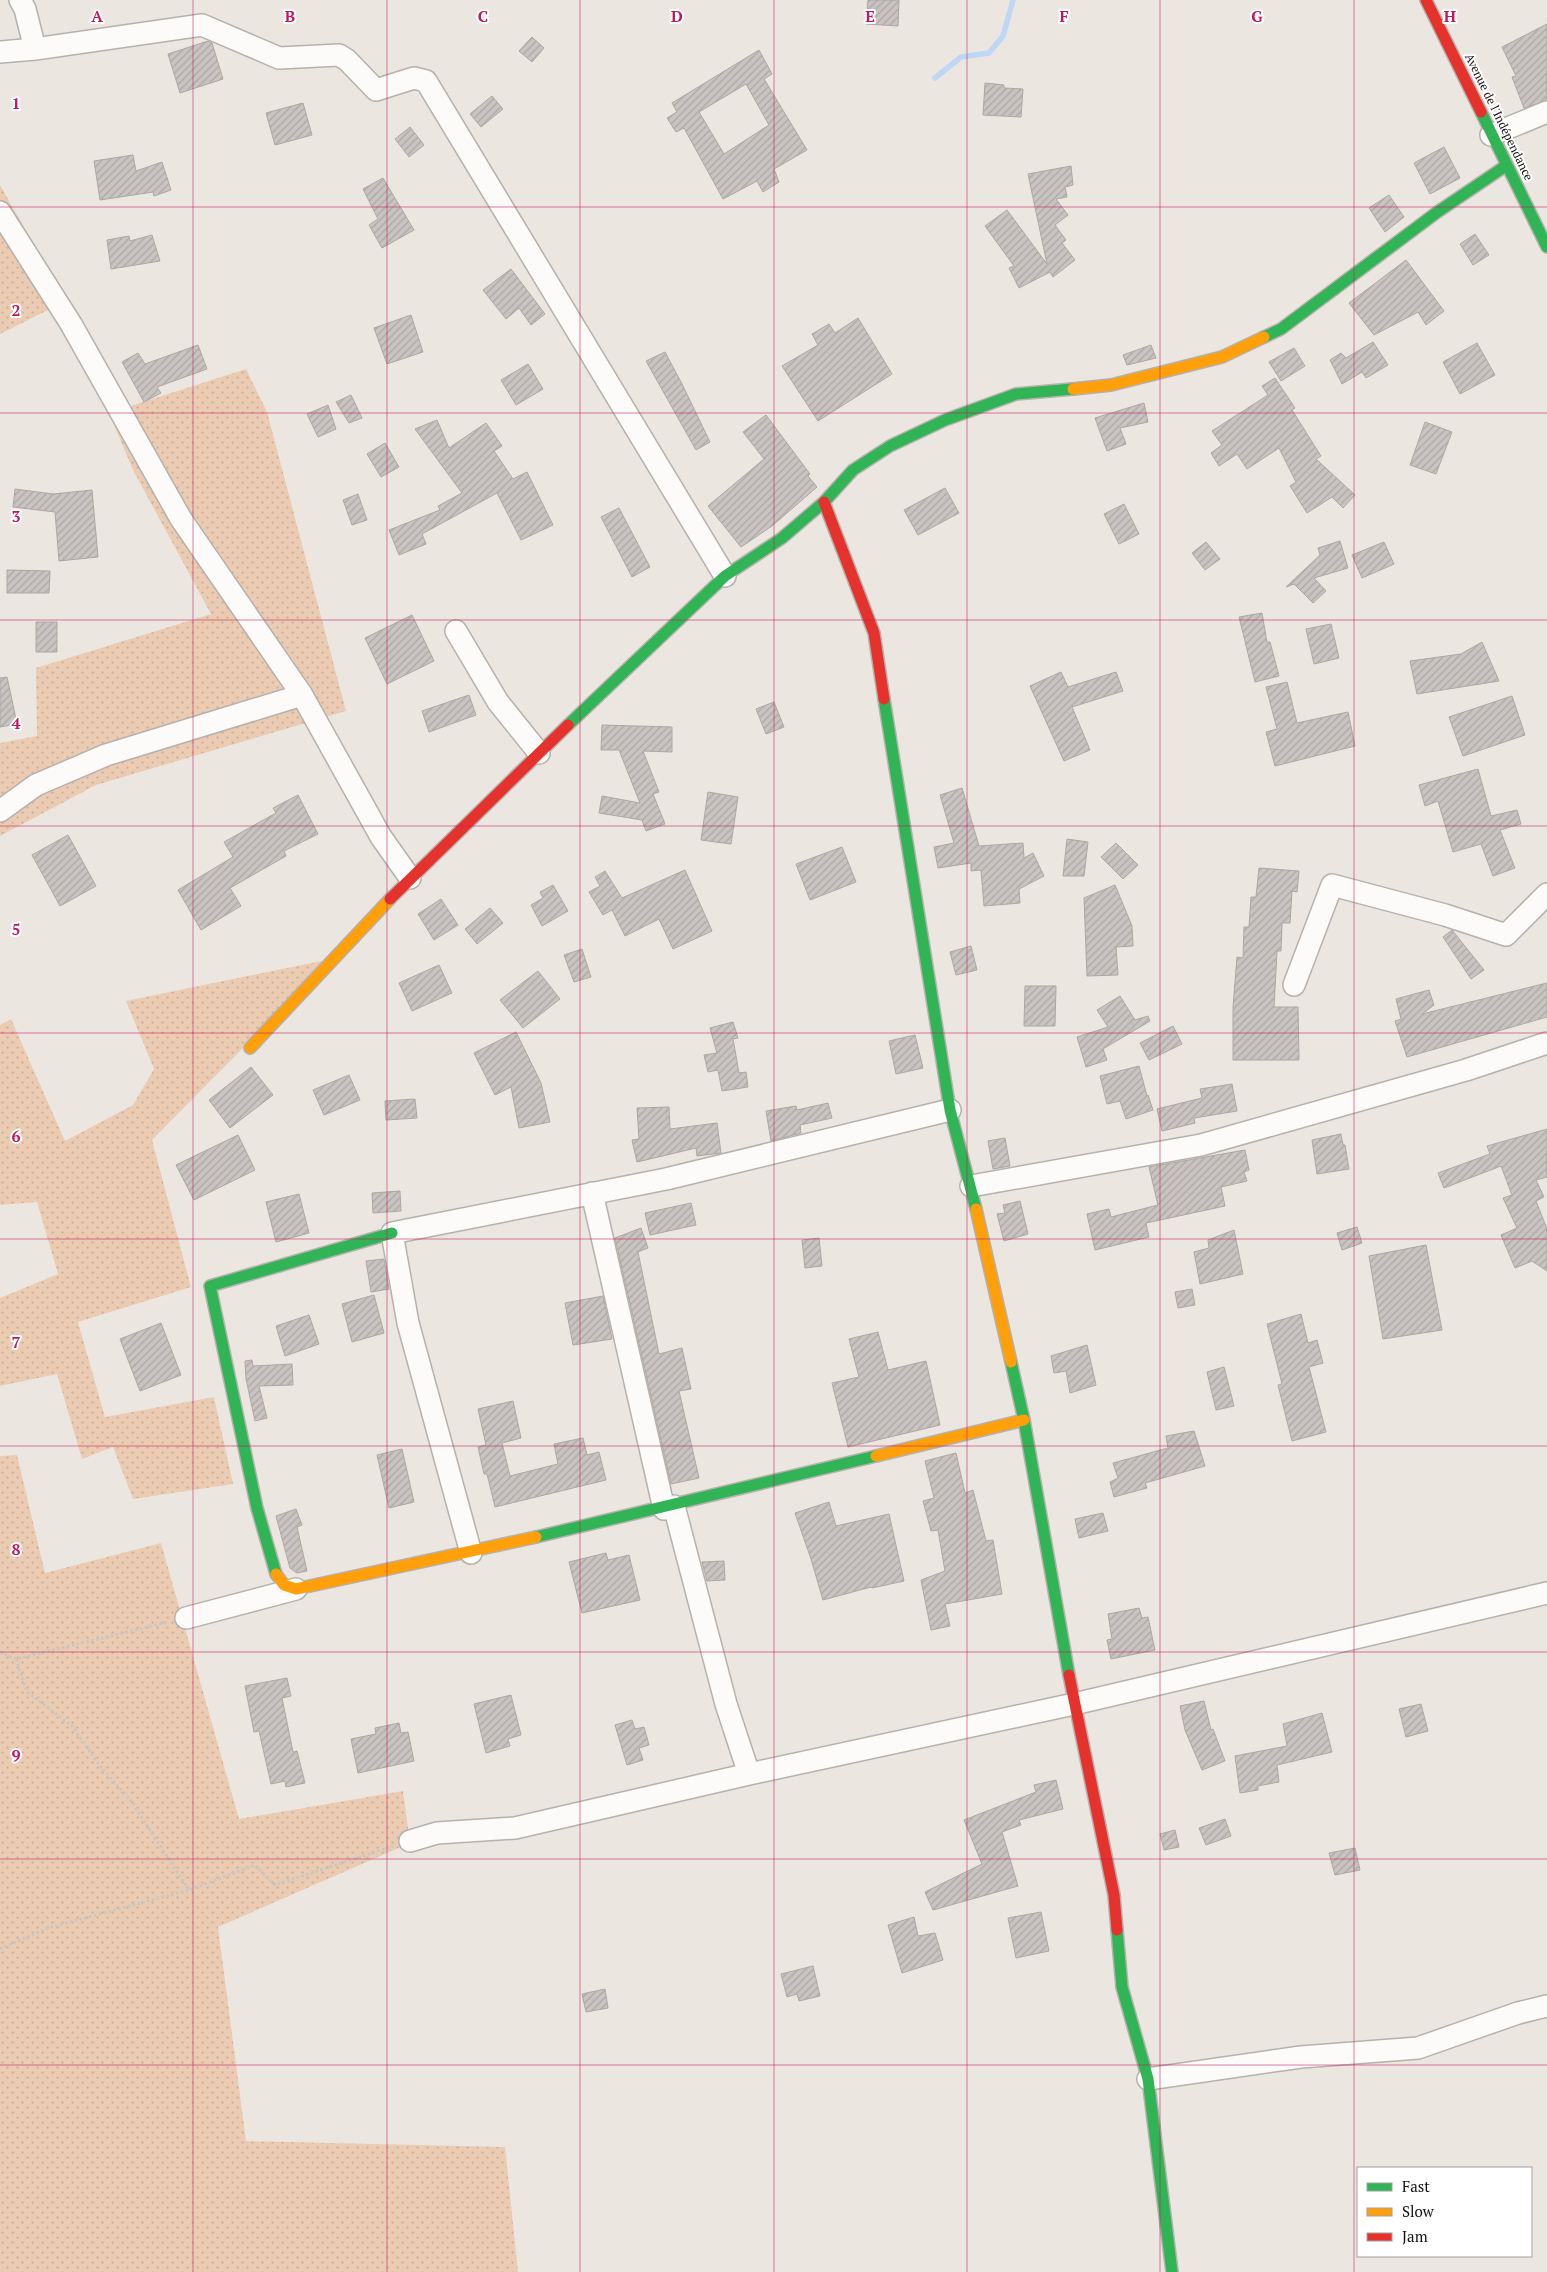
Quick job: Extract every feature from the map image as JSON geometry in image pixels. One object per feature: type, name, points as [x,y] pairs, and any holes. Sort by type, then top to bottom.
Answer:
[{"type":"street","points":[[20,0],[25,9],[35,49]]},
{"type":"street","name":"Avenue de l'Indépendance","points":[[1426,0],[1547,247]]},
{"type":"street","points":[[0,52],[35,49],[202,25],[279,58],[339,55],[347,60],[376,90],[414,78],[426,81],[725,576]]},
{"type":"street","points":[[1491,135],[1547,112]]},
{"type":"street","points":[[250,1048],[410,878],[539,753],[725,576],[782,538],[824,502],[853,470],[890,446],[945,420],[1016,394],[1111,385],[1222,357],[1262,339],[1281,329],[1436,213],[1507,165]]},
{"type":"street","points":[[0,212],[71,324],[181,519],[302,695],[381,837],[410,878]]},
{"type":"street","points":[[824,502],[874,633],[950,1110],[971,1186],[1024,1420],[1074,1704],[1114,1895],[1122,1987],[1148,2079],[1172,2272]]},
{"type":"street","points":[[456,631],[498,702],[539,753]]},
{"type":"street","points":[[0,811],[36,785],[106,755],[302,695]]},
{"type":"street","points":[[1294,985],[1332,885],[1444,915],[1506,935],[1547,894]]},
{"type":"street","points":[[971,1186],[1202,1145],[1466,1070],[1547,1043]]},
{"type":"street","points":[[296,1589],[284,1585],[276,1575],[257,1508],[210,1286],[392,1233],[666,1178],[950,1110]]},
{"type":"street","points":[[592,1193],[669,1508],[726,1704],[749,1774]]},
{"type":"street","points":[[392,1233],[408,1324],[471,1553]]},
{"type":"street","points":[[186,1618],[296,1589],[471,1553],[669,1508],[1024,1420]]},
{"type":"street","points":[[410,1841],[437,1833],[515,1828],[749,1774],[1074,1704],[1547,1593]]},
{"type":"street","points":[[1148,2079],[1301,2057],[1418,2048],[1518,2013],[1547,2006]]},
{"type":"path","points":[[0,1652],[16,1659],[186,1618]]},
{"type":"path","points":[[16,1659],[27,1692],[72,1726],[100,1766],[131,1801],[189,1890]]},
{"type":"path","points":[[0,1949],[48,1928],[189,1890],[255,1864],[275,1885],[410,1841]]},
{"type":"shaded area","points":[[0,185],[66,301],[0,334]]},
{"type":"shaded area","points":[[246,369],[267,412],[346,711],[96,785],[0,836],[0,743],[37,736],[36,668],[211,614],[133,470],[109,413]]},
{"type":"shaded area","points":[[331,959],[152,1140],[191,1287],[78,1322],[105,1417],[214,1397],[233,1484],[133,1499],[113,1447],[82,1459],[57,1374],[0,1386],[0,1298],[58,1274],[37,1202],[0,1205],[0,1025],[11,1019],[65,1141],[133,1105],[154,1069],[126,1001]]},
{"type":"shaded area","points":[[17,1455],[45,1573],[161,1543],[239,1819],[403,1791],[410,1843],[218,1927],[246,2141],[505,2147],[518,2272],[0,2272],[0,1456]]},
{"type":"building","points":[[868,0],[899,0],[898,26],[866,24]]},
{"type":"building","points":[[1547,24],[1547,100],[1524,108],[1512,77],[1516,76],[1502,47]]},
{"type":"building","points":[[532,37],[544,48],[532,62],[519,51]]},
{"type":"building","points":[[208,41],[212,43],[223,79],[180,93],[168,54]]},
{"type":"building","points":[[759,50],[772,74],[764,79],[807,150],[774,169],[779,182],[763,192],[757,181],[723,199],[684,128],[676,132],[667,118],[677,112],[672,103]],"holes":[[[746,84],[769,125],[724,154],[699,112]]]},
{"type":"building","points":[[985,83],[1004,85],[1004,88],[1023,89],[1021,117],[983,115]]},
{"type":"building","points":[[492,96],[503,109],[481,127],[470,114]]},
{"type":"building","points":[[303,103],[312,135],[275,145],[266,113]]},
{"type":"building","points":[[410,127],[424,145],[409,157],[395,139]]},
{"type":"building","points":[[1444,147],[1460,178],[1430,194],[1414,163]]},
{"type":"building","points":[[133,155],[136,171],[162,162],[171,190],[154,196],[153,192],[100,200],[94,161]]},
{"type":"building","points":[[1071,166],[1073,185],[1065,187],[1067,197],[1056,199],[1068,215],[1055,225],[1066,240],[1062,243],[1075,260],[1053,277],[1050,272],[1019,288],[1009,268],[1014,266],[985,226],[1007,210],[1047,264],[1028,174]]},
{"type":"building","points":[[383,178],[414,230],[382,248],[369,225],[378,219],[363,189]]},
{"type":"building","points":[[1389,195],[1404,217],[1385,232],[1369,208]]},
{"type":"building","points":[[1475,234],[1489,255],[1473,265],[1460,244]]},
{"type":"building","points":[[152,235],[160,261],[111,269],[107,240],[129,236],[130,241]]},
{"type":"building","points":[[1406,260],[1444,311],[1426,325],[1418,312],[1374,335],[1349,303]]},
{"type":"building","points":[[511,269],[545,314],[531,325],[519,308],[506,319],[483,290]]},
{"type":"building","points":[[411,315],[423,352],[387,364],[374,328]]},
{"type":"building","points":[[858,318],[892,374],[818,421],[782,366],[818,345],[812,334],[829,324],[835,333]]},
{"type":"building","points":[[1373,342],[1388,365],[1366,378],[1362,372],[1342,384],[1330,360],[1341,353],[1346,358]]},
{"type":"building","points":[[1477,343],[1495,375],[1460,394],[1443,362]]},
{"type":"building","points":[[198,345],[207,369],[157,387],[161,393],[144,402],[122,362],[138,353],[145,364]]},
{"type":"building","points":[[1151,345],[1156,358],[1127,365],[1123,355]]},
{"type":"building","points":[[1294,348],[1305,366],[1281,381],[1269,362]]},
{"type":"building","points":[[665,352],[710,442],[696,450],[646,361]]},
{"type":"building","points":[[528,364],[543,389],[516,405],[501,380]]},
{"type":"building","points":[[1275,378],[1295,408],[1292,410],[1321,456],[1316,459],[1355,495],[1343,508],[1332,497],[1307,513],[1290,486],[1296,482],[1279,448],[1247,469],[1237,454],[1219,466],[1211,453],[1222,445],[1212,431],[1268,395],[1262,386]]},
{"type":"building","points":[[351,395],[362,418],[349,423],[336,402]]},
{"type":"building","points":[[1144,403],[1148,422],[1120,428],[1126,444],[1107,451],[1095,418]]},
{"type":"building","points":[[328,405],[336,429],[318,437],[307,414]]},
{"type":"building","points":[[766,415],[810,474],[808,476],[817,487],[772,526],[741,547],[708,506],[764,459],[743,432]]},
{"type":"building","points":[[437,420],[449,448],[486,423],[502,446],[494,451],[513,479],[527,472],[553,525],[521,540],[497,493],[422,534],[426,544],[399,555],[389,530],[440,510],[438,506],[462,493],[415,429]]},
{"type":"building","points":[[1425,422],[1452,432],[1436,474],[1410,465]]},
{"type":"building","points":[[385,443],[399,467],[381,477],[367,454]]},
{"type":"building","points":[[945,488],[959,513],[918,535],[904,510]]},
{"type":"building","points":[[15,489],[53,494],[92,490],[98,557],[59,561],[55,512],[13,507]]},
{"type":"building","points":[[358,494],[367,520],[352,525],[343,500]]},
{"type":"building","points":[[1124,504],[1139,534],[1119,544],[1104,514]]},
{"type":"building","points":[[619,508],[650,567],[632,577],[601,517]]},
{"type":"building","points":[[1340,541],[1348,568],[1314,578],[1326,591],[1313,603],[1294,584],[1286,587],[1320,555],[1318,548]]},
{"type":"building","points":[[1206,542],[1220,559],[1205,570],[1192,553]]},
{"type":"building","points":[[1384,542],[1394,564],[1362,578],[1352,555]]},
{"type":"building","points":[[7,570],[50,571],[49,593],[7,593]]},
{"type":"building","points":[[1262,613],[1267,642],[1270,642],[1279,676],[1255,682],[1239,617]]},
{"type":"building","points":[[412,615],[434,661],[387,684],[365,638]]},
{"type":"building","points":[[36,622],[57,622],[57,652],[36,652]]},
{"type":"building","points":[[1331,624],[1339,658],[1314,664],[1306,629]]},
{"type":"building","points":[[1482,642],[1499,681],[1417,694],[1410,661],[1461,654]]},
{"type":"building","points":[[1061,672],[1068,687],[1116,672],[1123,691],[1072,707],[1090,750],[1064,761],[1030,686]]},
{"type":"building","points":[[7,677],[17,724],[0,727],[0,678]]},
{"type":"building","points":[[1287,682],[1297,723],[1348,712],[1355,746],[1275,766],[1266,732],[1277,729],[1266,687]]},
{"type":"building","points":[[469,695],[476,715],[429,732],[422,711]]},
{"type":"building","points":[[1512,696],[1525,735],[1463,756],[1449,717]]},
{"type":"building","points":[[774,702],[784,727],[766,734],[756,709]]},
{"type":"building","points":[[602,725],[672,727],[672,752],[643,751],[659,792],[653,794],[665,824],[646,831],[642,820],[599,813],[602,796],[640,803],[619,750],[601,750]]},
{"type":"building","points":[[1478,769],[1491,816],[1517,810],[1521,824],[1500,830],[1515,868],[1493,876],[1481,844],[1453,852],[1438,801],[1425,806],[1419,785]]},
{"type":"building","points":[[962,788],[979,846],[1023,843],[1024,858],[1033,853],[1044,876],[1019,889],[1020,903],[984,906],[981,870],[971,871],[971,863],[938,868],[934,847],[954,843],[940,795]]},
{"type":"building","points":[[708,792],[738,797],[731,844],[701,840]]},
{"type":"building","points":[[298,795],[318,834],[284,851],[286,856],[230,888],[241,906],[201,930],[178,890],[233,857],[224,842],[276,813],[273,808]]},
{"type":"building","points":[[68,835],[96,886],[60,906],[32,855]]},
{"type":"building","points":[[1067,839],[1088,842],[1084,876],[1063,876]]},
{"type":"building","points":[[1116,843],[1138,865],[1123,879],[1101,857]]},
{"type":"building","points":[[842,847],[856,882],[810,900],[796,864]]},
{"type":"building","points":[[1259,868],[1299,871],[1297,892],[1292,891],[1290,923],[1282,923],[1281,951],[1277,951],[1274,1007],[1298,1007],[1299,1060],[1233,1060],[1233,1007],[1237,957],[1243,958],[1244,927],[1249,927],[1251,897],[1256,897]]},
{"type":"building","points":[[685,870],[712,931],[673,949],[659,919],[625,936],[612,910],[603,915],[589,892],[600,886],[595,877],[605,871],[622,898]]},
{"type":"building","points":[[553,885],[568,911],[542,926],[531,905],[543,898],[540,892]]},
{"type":"building","points":[[1115,885],[1132,926],[1133,946],[1116,947],[1118,975],[1087,976],[1084,898]]},
{"type":"building","points":[[441,899],[458,925],[434,940],[418,914]]},
{"type":"building","points":[[490,908],[503,923],[477,944],[465,929]]},
{"type":"building","points":[[1452,930],[1484,970],[1471,979],[1443,937]]},
{"type":"building","points":[[971,946],[977,970],[956,975],[950,952]]},
{"type":"building","points":[[582,949],[591,977],[574,982],[564,955]]},
{"type":"building","points":[[439,965],[452,993],[412,1011],[399,983]]},
{"type":"building","points":[[538,971],[560,999],[523,1028],[500,1000]]},
{"type":"building","points":[[1547,983],[1547,1017],[1407,1057],[1395,1021],[1401,1019],[1396,999],[1429,990],[1434,1005],[1422,1014]]},
{"type":"building","points":[[1025,986],[1056,986],[1055,1026],[1024,1026]]},
{"type":"building","points":[[1120,996],[1135,1020],[1148,1016],[1150,1021],[1103,1049],[1107,1060],[1086,1067],[1077,1037],[1108,1027],[1097,1010]]},
{"type":"building","points":[[733,1022],[738,1038],[733,1039],[739,1073],[746,1072],[748,1087],[722,1091],[718,1070],[708,1072],[704,1055],[717,1053],[710,1028]]},
{"type":"building","points":[[1173,1026],[1182,1044],[1149,1060],[1140,1043]]},
{"type":"building","points":[[516,1032],[541,1083],[550,1122],[519,1128],[511,1087],[495,1095],[474,1053]]},
{"type":"building","points":[[915,1035],[923,1068],[896,1074],[889,1041]]},
{"type":"building","points":[[1139,1066],[1153,1110],[1126,1119],[1120,1101],[1107,1104],[1100,1076]]},
{"type":"building","points":[[251,1067],[273,1095],[230,1128],[209,1100]]},
{"type":"building","points":[[349,1075],[360,1100],[324,1115],[313,1090]]},
{"type":"building","points":[[1232,1084],[1237,1111],[1194,1118],[1195,1123],[1162,1131],[1157,1109],[1202,1098],[1200,1089]]},
{"type":"building","points":[[415,1099],[417,1118],[386,1120],[385,1101]]},
{"type":"building","points":[[828,1103],[832,1118],[800,1125],[801,1133],[771,1141],[766,1111],[796,1106],[797,1110]]},
{"type":"building","points":[[669,1107],[670,1129],[717,1123],[721,1153],[697,1156],[696,1148],[637,1162],[632,1140],[639,1139],[637,1108]]},
{"type":"building","points":[[1547,1129],[1547,1177],[1536,1180],[1544,1197],[1536,1201],[1547,1229],[1547,1271],[1532,1261],[1515,1268],[1501,1235],[1517,1228],[1503,1198],[1512,1195],[1501,1166],[1444,1188],[1438,1173],[1490,1154],[1487,1146]]},
{"type":"building","points":[[1341,1134],[1349,1169],[1317,1174],[1312,1140]]},
{"type":"building","points":[[238,1135],[255,1170],[194,1200],[176,1165]]},
{"type":"building","points":[[1005,1138],[1010,1166],[993,1169],[988,1141]]},
{"type":"building","points":[[1245,1150],[1249,1170],[1244,1172],[1247,1181],[1221,1187],[1225,1206],[1146,1223],[1149,1237],[1095,1250],[1087,1214],[1109,1209],[1111,1217],[1158,1205],[1149,1167]]},
{"type":"building","points":[[400,1191],[401,1211],[373,1213],[372,1193]]},
{"type":"building","points":[[299,1194],[309,1233],[276,1242],[266,1202]]},
{"type":"building","points":[[1020,1201],[1028,1234],[1004,1241],[997,1214],[1005,1213],[1003,1205]]},
{"type":"building","points":[[691,1203],[696,1225],[650,1235],[645,1213]]},
{"type":"building","points":[[1357,1227],[1362,1243],[1342,1250],[1337,1233]]},
{"type":"building","points":[[641,1228],[648,1248],[638,1252],[659,1354],[682,1348],[691,1389],[679,1391],[699,1478],[671,1484],[615,1238]]},
{"type":"building","points":[[1234,1230],[1243,1274],[1200,1284],[1194,1252],[1209,1248],[1208,1240]]},
{"type":"building","points":[[819,1238],[822,1266],[805,1268],[802,1240]]},
{"type":"building","points":[[1426,1245],[1442,1330],[1383,1339],[1369,1256]]},
{"type":"building","points":[[384,1259],[389,1289],[371,1292],[366,1261]]},
{"type":"building","points":[[1192,1289],[1195,1305],[1178,1308],[1175,1292]]},
{"type":"building","points":[[374,1295],[384,1333],[352,1342],[342,1304]]},
{"type":"building","points":[[603,1296],[612,1339],[573,1345],[565,1303]]},
{"type":"building","points":[[1301,1314],[1308,1343],[1317,1340],[1323,1363],[1309,1367],[1326,1432],[1292,1441],[1278,1385],[1282,1384],[1267,1324]]},
{"type":"building","points":[[309,1315],[319,1344],[285,1356],[276,1326]]},
{"type":"building","points":[[161,1323],[181,1375],[140,1391],[120,1339]]},
{"type":"building","points":[[878,1332],[888,1370],[926,1361],[940,1425],[848,1447],[832,1383],[859,1377],[849,1339]]},
{"type":"building","points":[[1087,1345],[1096,1385],[1070,1393],[1066,1371],[1054,1373],[1051,1356]]},
{"type":"building","points":[[252,1360],[253,1366],[292,1364],[293,1385],[259,1386],[267,1418],[255,1421],[246,1379],[245,1361]]},
{"type":"building","points":[[1224,1367],[1234,1406],[1216,1410],[1207,1372]]},
{"type":"building","points":[[513,1401],[521,1438],[502,1443],[510,1476],[558,1464],[554,1444],[583,1438],[587,1455],[599,1452],[606,1480],[495,1507],[487,1474],[484,1474],[478,1447],[486,1445],[478,1409]]},
{"type":"building","points":[[1194,1431],[1205,1466],[1145,1483],[1147,1488],[1114,1497],[1110,1482],[1118,1478],[1113,1463],[1168,1448],[1166,1436]]},
{"type":"building","points":[[402,1449],[414,1502],[389,1508],[377,1455]]},
{"type":"building","points":[[956,1453],[965,1493],[973,1490],[986,1541],[993,1540],[1002,1594],[945,1604],[950,1626],[931,1630],[921,1580],[945,1571],[938,1530],[931,1531],[923,1501],[934,1498],[925,1461]]},
{"type":"building","points":[[829,1502],[836,1526],[889,1514],[904,1581],[871,1587],[823,1600],[795,1513]]},
{"type":"building","points":[[296,1509],[302,1525],[297,1527],[307,1571],[297,1573],[290,1568],[276,1516]]},
{"type":"building","points":[[1103,1513],[1108,1531],[1079,1538],[1075,1519]]},
{"type":"building","points":[[606,1553],[608,1560],[629,1555],[640,1600],[582,1613],[569,1562]]},
{"type":"building","points":[[724,1561],[725,1580],[707,1581],[702,1562]]},
{"type":"building","points":[[1139,1608],[1142,1618],[1148,1617],[1155,1650],[1111,1659],[1107,1640],[1112,1639],[1108,1614]]},
{"type":"building","points":[[287,1678],[291,1696],[282,1698],[293,1752],[297,1751],[305,1783],[286,1787],[285,1781],[271,1784],[259,1731],[254,1732],[245,1686]]},
{"type":"building","points":[[511,1695],[521,1735],[508,1739],[510,1746],[486,1753],[474,1704]]},
{"type":"building","points":[[1204,1701],[1211,1730],[1213,1729],[1225,1761],[1202,1770],[1185,1730],[1180,1706]]},
{"type":"building","points":[[1421,1704],[1428,1731],[1406,1737],[1399,1709]]},
{"type":"building","points":[[1322,1713],[1332,1752],[1277,1765],[1279,1782],[1258,1786],[1258,1790],[1240,1793],[1235,1756],[1287,1746],[1283,1724]]},
{"type":"building","points":[[632,1720],[635,1729],[644,1727],[649,1745],[639,1748],[643,1760],[627,1765],[615,1725]]},
{"type":"building","points":[[399,1723],[401,1733],[408,1732],[414,1761],[358,1773],[351,1739],[376,1734],[375,1728]]},
{"type":"building","points":[[1056,1780],[1063,1809],[1019,1820],[1021,1825],[1002,1832],[1018,1886],[933,1910],[925,1892],[982,1864],[964,1820],[1036,1792],[1034,1785]]},
{"type":"building","points":[[1225,1819],[1231,1836],[1206,1845],[1199,1828]]},
{"type":"building","points":[[1175,1830],[1179,1847],[1164,1850],[1160,1834]]},
{"type":"building","points":[[1355,1848],[1360,1870],[1335,1875],[1329,1853]]},
{"type":"building","points":[[1041,1912],[1049,1951],[1016,1958],[1008,1918]]},
{"type":"building","points":[[914,1917],[918,1936],[935,1933],[943,1960],[902,1973],[888,1925]]},
{"type":"building","points":[[813,1966],[820,1996],[799,2001],[797,1994],[787,1997],[781,1974]]},
{"type":"building","points":[[605,1989],[608,2008],[586,2012],[582,1994]]},
{"type":"waterway","points":[[935,78],[961,57],[989,53],[1003,36],[1013,0]]},
{"type":"traffic: fast","points":[[1481,112],[1547,247]]},
{"type":"traffic: fast","points":[[1264,337],[1281,329],[1436,213],[1507,165]]},
{"type":"traffic: fast","points":[[568,725],[725,576],[782,538],[824,502],[853,470],[890,446],[945,420],[1016,394],[1073,389]]},
{"type":"traffic: fast","points":[[884,699],[950,1110],[976,1209]]},
{"type":"traffic: fast","points":[[276,1574],[257,1508],[210,1286],[392,1233]]},
{"type":"traffic: fast","points":[[1011,1362],[1024,1420],[1069,1675]]},
{"type":"traffic: fast","points":[[536,1537],[876,1456]]},
{"type":"traffic: fast","points":[[1117,1930],[1122,1987],[1148,2079],[1172,2272]]},
{"type":"traffic: slow","points":[[1073,389],[1111,385],[1222,357],[1264,337]]},
{"type":"traffic: slow","points":[[250,1048],[390,899]]},
{"type":"traffic: slow","points":[[976,1209],[1011,1362]]},
{"type":"traffic: slow","points":[[876,1456],[1024,1420]]},
{"type":"traffic: slow","points":[[276,1574],[284,1585],[296,1589],[536,1537]]},
{"type":"traffic: jam","points":[[1426,0],[1481,112]]},
{"type":"traffic: jam","points":[[824,502],[874,633],[884,699]]},
{"type":"traffic: jam","points":[[390,899],[568,725]]},
{"type":"traffic: jam","points":[[1069,1675],[1114,1895],[1117,1930]]}]
